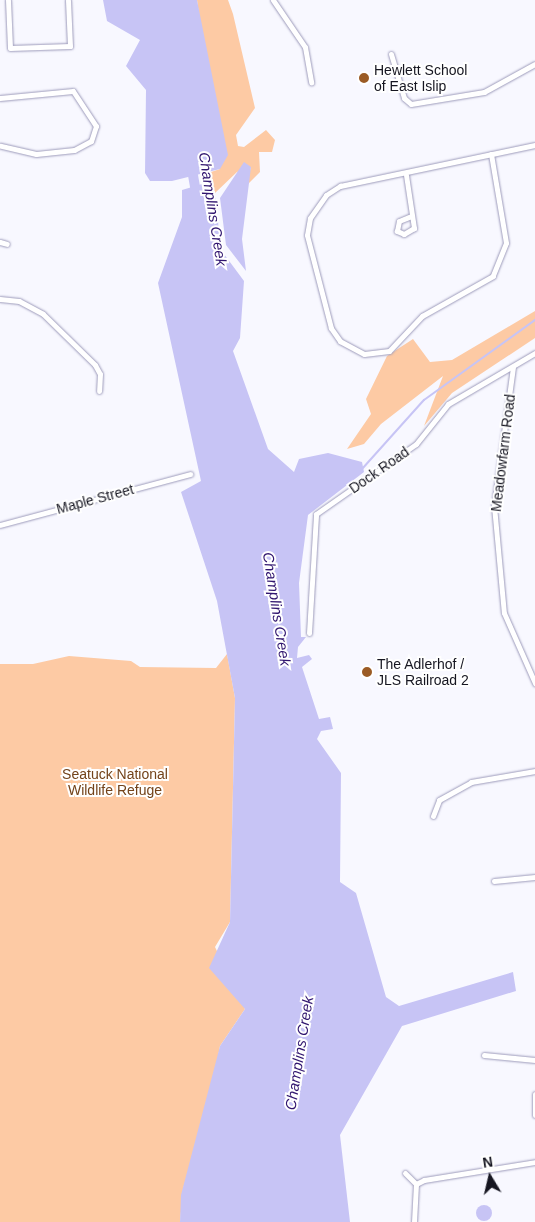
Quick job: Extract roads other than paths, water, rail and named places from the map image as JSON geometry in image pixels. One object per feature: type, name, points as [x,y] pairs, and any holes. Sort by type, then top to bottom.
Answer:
[{"type":"street","points":[[8,0],[10,48],[70,46],[68,0]]},
{"type":"street","points":[[273,0],[305,47],[311,82]]},
{"type":"street","points":[[391,54],[404,98],[411,104],[490,90],[535,64]]},
{"type":"street","points":[[0,98],[73,91],[96,126],[91,141],[74,150],[36,154],[0,146]]},
{"type":"street","points":[[490,154],[505,226],[500,266],[484,284],[422,316],[394,347],[364,354],[340,341],[331,328],[308,248],[310,218],[326,195],[340,186],[406,175],[490,154],[535,145]]},
{"type":"street","points":[[406,175],[410,217]]},
{"type":"street","points":[[0,242],[7,244]]},
{"type":"street","points":[[0,299],[19,301],[43,314],[95,365],[100,374],[99,391]]},
{"type":"street","name":"Dock Road","points":[[309,634],[316,514],[416,444],[448,404],[535,353]]},
{"type":"street","name":"Meadowfarm Road","points":[[513,367],[494,506],[504,613],[535,683]]},
{"type":"street","name":"Maple Street","points":[[0,525],[190,474]]},
{"type":"street","points":[[432,816],[439,800],[471,782],[535,771]]},
{"type":"street","points":[[494,881],[535,877]]},
{"type":"street","points":[[484,1055],[535,1060]]},
{"type":"street","points":[[535,1094],[535,1115]]},
{"type":"street","points":[[416,1184],[535,1162]]},
{"type":"street","points":[[405,1173],[416,1184],[414,1222]]},
{"type":"water","points":[[103,0],[197,0],[228,155],[220,169],[172,181],[150,181],[145,173],[146,90],[126,66],[140,40],[107,21]]},
{"type":"water","points":[[244,162],[251,167],[242,239],[246,271],[226,245],[220,198]]},
{"type":"water","points":[[209,182],[215,193],[221,250],[244,281],[240,338],[233,351],[268,449],[294,472],[299,459],[328,453],[362,462],[364,472],[308,515],[299,583],[301,637],[306,637],[298,647],[297,658],[309,655],[312,659],[302,667],[319,719],[330,717],[333,729],[321,731],[317,739],[341,773],[340,882],[356,893],[386,997],[399,1006],[513,972],[516,991],[402,1026],[340,1135],[350,1222],[180,1222],[181,1195],[220,1046],[245,1009],[209,968],[230,922],[235,698],[217,601],[181,492],[201,481],[158,283],[182,217],[182,190]]},
{"type":"water","points":[[484,1205],[492,1213],[484,1221],[476,1213]]},
{"type":"waterway","name":"Champlins Creek","points":[[191,164],[197,199]]},
{"type":"waterway","points":[[362,469],[424,400],[535,320]]},
{"type":"place","name":"Hewlett School of East Islip","points":[[364,78]]},
{"type":"place","name":"The Adlerhof / JLS Railroad 2","points":[[367,672]]},
{"type":"park label","name":"Seatuck National Wildlife Refuge","points":[[115,782]]}]
